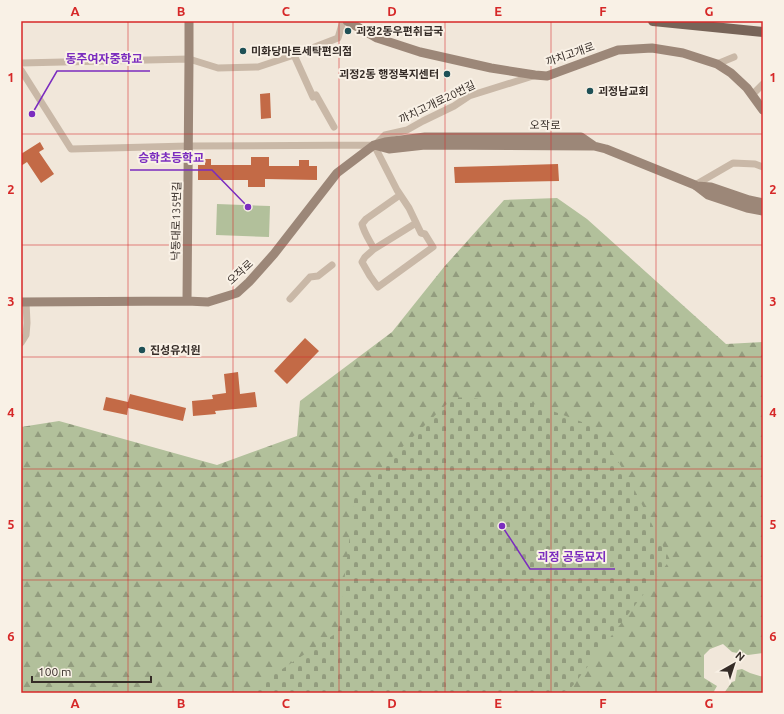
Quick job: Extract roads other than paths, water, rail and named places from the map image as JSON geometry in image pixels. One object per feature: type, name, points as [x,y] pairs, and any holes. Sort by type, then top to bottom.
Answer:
[{"type":"main road","points":[[653,21],[763,32]]},
{"type":"street","name":"낙동대로135번길","points":[[187,301],[189,21]]},
{"type":"street","points":[[21,63],[189,59],[218,68],[258,67],[338,38],[343,21]]},
{"type":"street","name":"까치고개로","points":[[347,21],[377,38],[420,52],[491,68],[535,75],[547,76],[618,50],[652,48],[683,54],[717,64],[747,88],[763,110]]},
{"type":"street","points":[[294,55],[313,97],[316,95],[334,127]]},
{"type":"street","points":[[717,64],[734,57]]},
{"type":"street","points":[[21,70],[71,149],[188,146],[374,145],[400,195],[409,208],[421,233],[425,234],[433,247],[378,287],[362,262],[365,256],[416,223]]},
{"type":"street","name":"까치고개로20번길","points":[[374,145],[385,135],[407,130],[454,106],[469,96],[535,75]]},
{"type":"street","points":[[752,95],[763,84]]},
{"type":"street","name":"오작로","points":[[24,302],[208,302],[237,293],[250,282],[274,254],[336,173],[374,145],[389,149],[425,146],[594,146],[606,149],[695,186],[708,195],[763,212]]},
{"type":"street","points":[[695,186],[733,163],[755,164],[763,167]]},
{"type":"street","name":"오작로","points":[[695,186],[711,187],[748,200],[763,203]]},
{"type":"street","points":[[374,249],[363,229],[362,224],[366,219],[400,195]]},
{"type":"street","points":[[290,299],[310,277],[318,276],[332,265]]},
{"type":"street","points":[[21,344],[26,335],[27,323],[24,302]]},
{"type":"place","name":"괴정2동우편취급국","points":[[348,31]]},
{"type":"place","name":"미화당마트세탁편의점","points":[[243,51]]},
{"type":"place","name":"괴정2동 행정복지센터","points":[[447,74]]},
{"type":"place","name":"괴정남교회","points":[[590,91]]},
{"type":"place","name":"동주여자중학교","points":[[32,114]]},
{"type":"place","name":"승학초등학교","points":[[248,207]]},
{"type":"place","name":"진성유치원","points":[[142,350]]},
{"type":"place","name":"괴정 공동묘지","points":[[502,526]]}]
